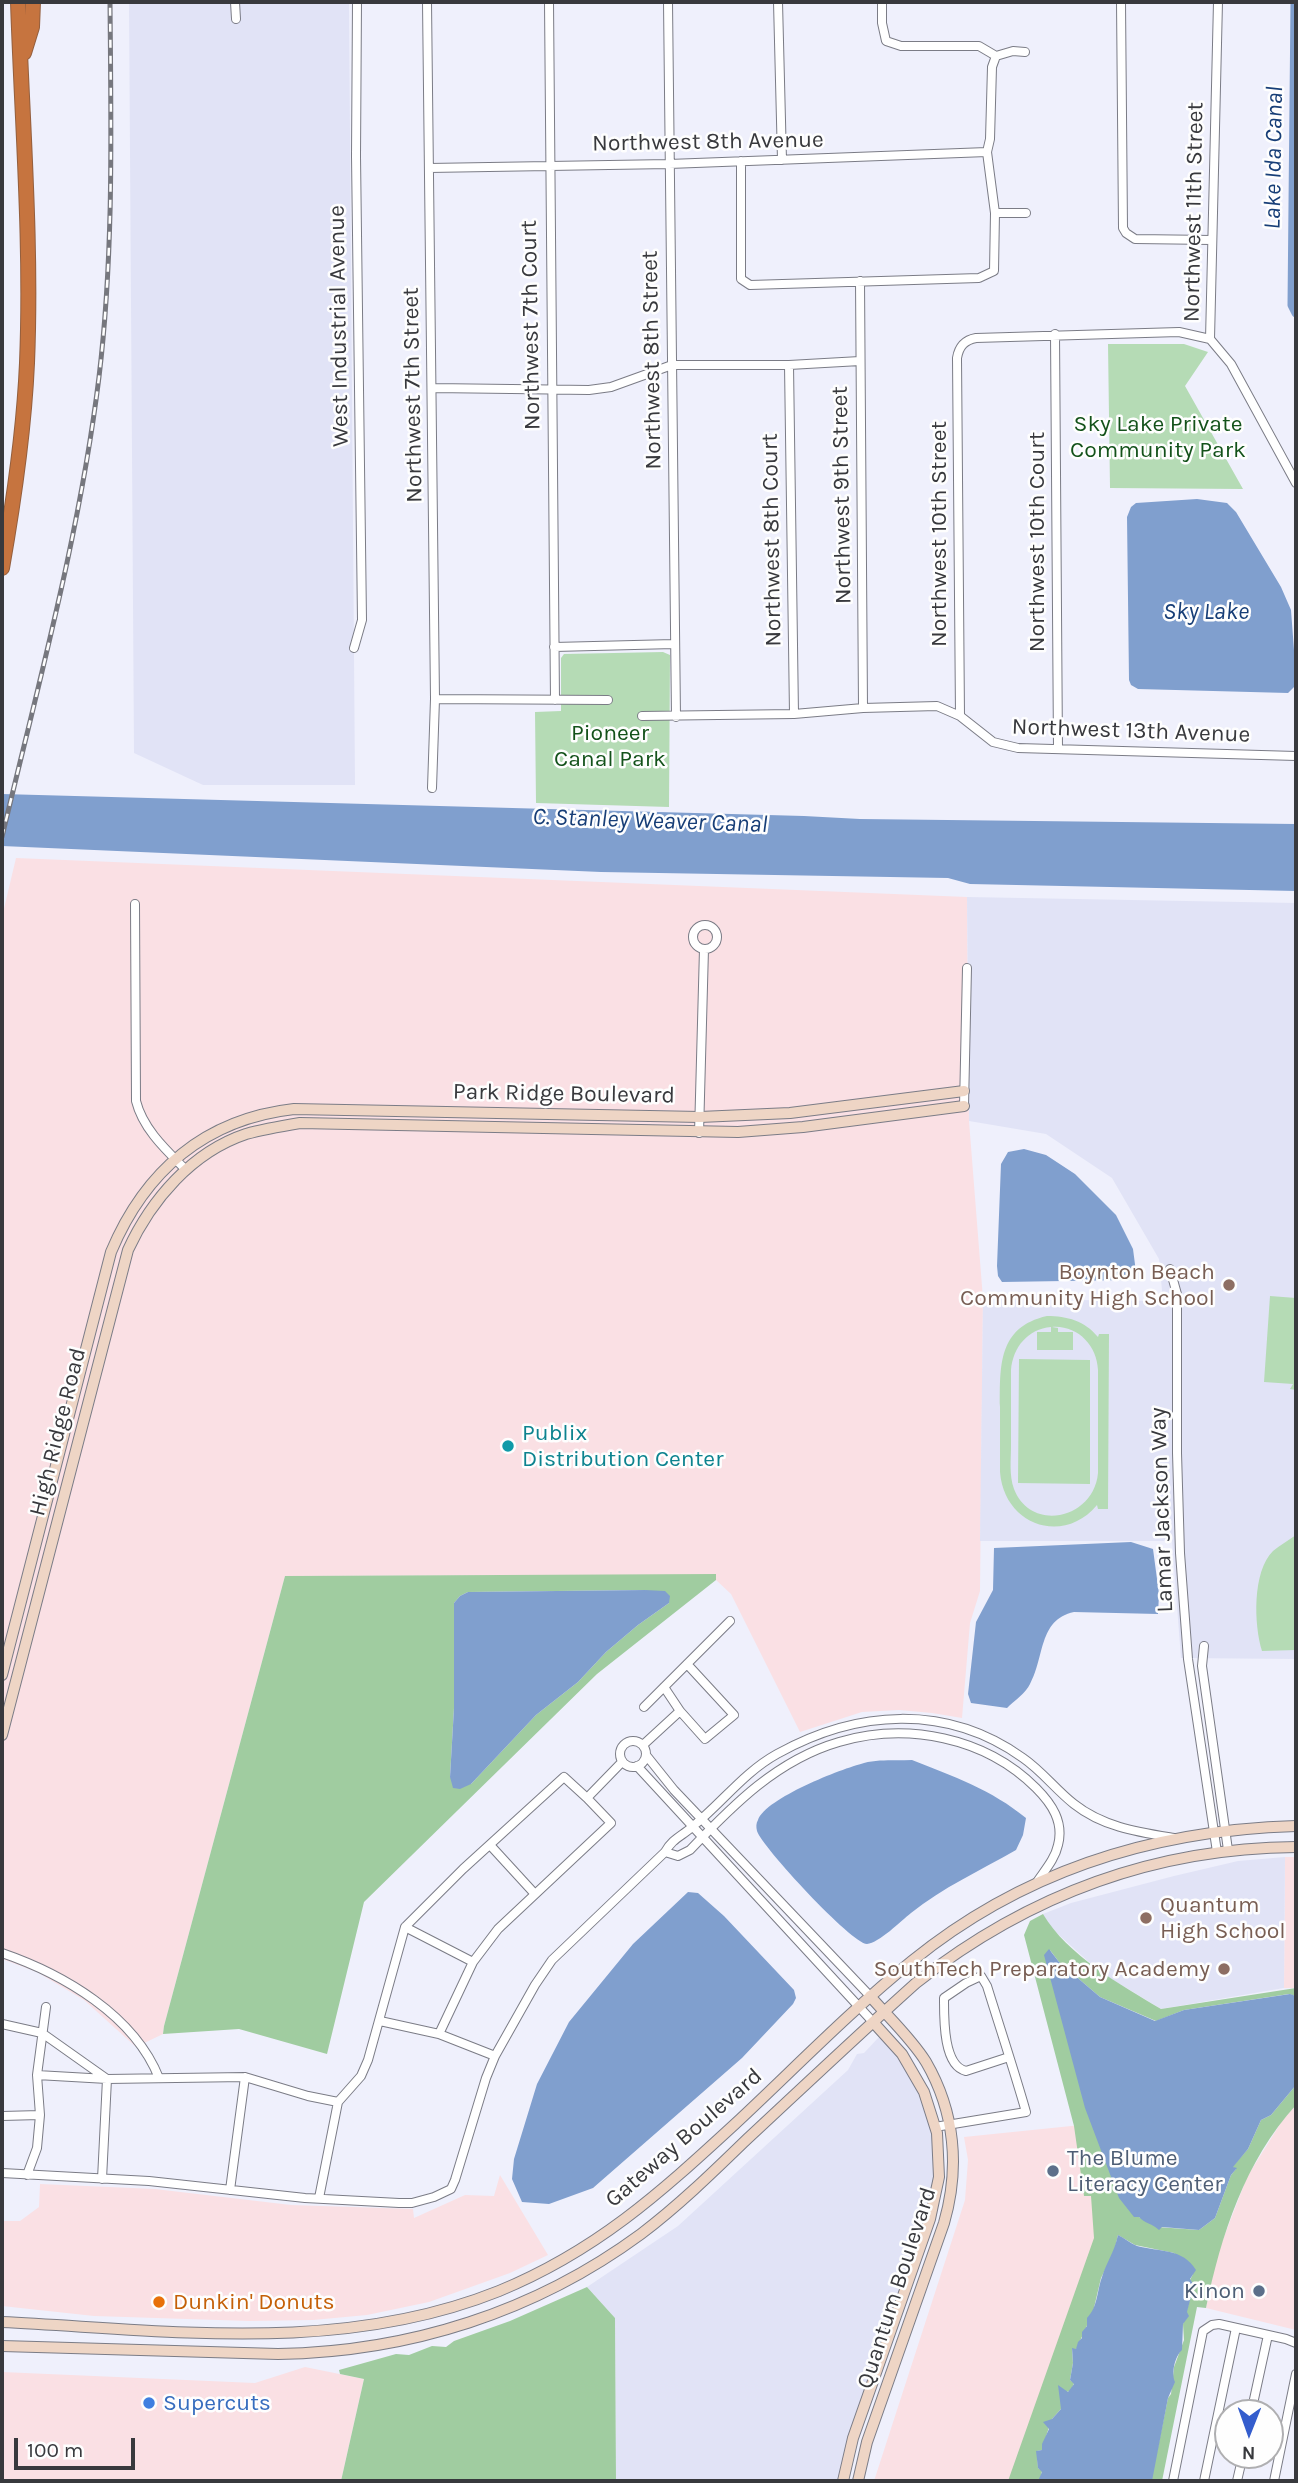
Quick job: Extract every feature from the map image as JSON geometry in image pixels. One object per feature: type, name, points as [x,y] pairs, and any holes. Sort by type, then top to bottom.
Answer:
[{"type":"highway","points":[[2,568],[17,471],[27,363],[28,264],[18,2]]},
{"type":"highway","points":[[20,65],[32,27],[33,2]]},
{"type":"street","points":[[235,2],[236,19]]},
{"type":"street","name":"West Industrial Avenue","points":[[354,648],[362,620],[356,169],[357,2]]},
{"type":"street","name":"Northwest 7th Street","points":[[426,2],[433,388],[435,699],[432,788]]},
{"type":"street","name":"Northwest 7th Court","points":[[549,2],[548,166],[554,647]]},
{"type":"street","name":"Northwest 8th Street","points":[[668,2],[676,717]]},
{"type":"street","points":[[778,2],[782,160]]},
{"type":"street","points":[[881,2],[886,41],[901,46],[979,46],[996,56],[1013,51],[1025,52]]},
{"type":"street","points":[[1121,2],[1122,222],[1126,233],[1135,239],[1212,240]]},
{"type":"street","name":"Northwest 11th Street","points":[[1218,2],[1210,339],[1231,364],[1296,483]]},
{"type":"street","points":[[741,161],[741,279],[750,285],[979,278],[994,271],[995,213],[988,152],[992,67],[996,56]]},
{"type":"street","name":"Northwest 8th Avenue","points":[[429,168],[669,164],[988,152]]},
{"type":"street","points":[[995,213],[1026,213]]},
{"type":"street","name":"Northwest 9th Street","points":[[860,281],[863,708]]},
{"type":"street","points":[[1055,334],[1179,332],[1210,339]]},
{"type":"street","name":"Northwest 10th Street","points":[[960,716],[958,352],[965,342],[976,338],[1055,334]]},
{"type":"street","name":"Northwest 10th Court","points":[[1055,334],[1058,749]]},
{"type":"street","points":[[433,388],[589,390],[611,387],[672,365],[789,365],[860,361]]},
{"type":"street","name":"Northwest 8th Court","points":[[789,365],[794,714]]},
{"type":"street","points":[[555,700],[554,647],[674,644]]},
{"type":"street","points":[[435,699],[608,700]]},
{"type":"street","name":"Northwest 13th Avenue","points":[[642,716],[794,714],[863,708],[937,706],[960,716],[981,735],[999,745],[1018,748],[1296,756]]},
{"type":"street","points":[[135,904],[136,1101],[148,1128],[186,1170]]},
{"type":"street","points":[[699,1133],[704,950]]},
{"type":"street","points":[[964,1106],[967,968]]},
{"type":"street","name":"Park Ridge Boulevard","points":[[175,1160],[214,1133],[253,1117],[280,1111],[316,1109],[700,1117],[790,1113],[964,1091]]},
{"type":"street","name":"Park Ridge Boulevard","points":[[186,1170],[244,1135],[281,1126],[315,1124],[738,1132],[964,1106]]},
{"type":"street","points":[[837,1107],[839,1122]]},
{"type":"street","points":[[315,1124],[316,1109]]},
{"type":"street","points":[[544,1129],[545,1114]]},
{"type":"street","name":"High Ridge Road","points":[[2,1675],[107,1265],[127,1217],[145,1190],[175,1160]]},
{"type":"street","name":"High Ridge Road","points":[[2,1735],[122,1268],[137,1230],[157,1200],[186,1170]]},
{"type":"street","points":[[117,1239],[130,1245]]},
{"type":"street","name":"Lamar Jackson Way","points":[[1170,1269],[1177,1289],[1178,1524],[1188,1658],[1213,1832],[1223,1851]]},
{"type":"street","points":[[68,1418],[82,1422]]},
{"type":"street","points":[[28,1571],[43,1574]]},
{"type":"street","points":[[643,1707],[730,1621]]},
{"type":"street","points":[[1204,1646],[1202,1667],[1226,1830],[1223,1851]]},
{"type":"street","points":[[664,1687],[680,1711],[705,1739],[734,1715],[687,1664]]},
{"type":"street","points":[[643,1745],[680,1711]]},
{"type":"street","points":[[2,2173],[149,2181],[319,2198],[412,2203],[450,2189],[456,2180],[495,2056],[552,1960],[665,1852],[676,1838],[692,1828],[754,1769],[825,1730],[870,1720],[911,1719],[954,1725],[989,1737],[1038,1769],[1074,1804],[1094,1817],[1123,1829],[1174,1838]]},
{"type":"street","points":[[1199,1728],[1212,1725]]},
{"type":"street","points":[[665,1852],[678,1856],[685,1853],[768,1777],[803,1755],[867,1736],[891,1733],[941,1737],[991,1755],[1023,1776],[1049,1803],[1060,1828],[1059,1844],[1055,1856],[1037,1883]]},
{"type":"street","points":[[634,1740],[643,1745],[646,1755],[645,1760],[631,1767],[622,1762],[619,1752],[624,1743],[634,1740]]},
{"type":"street","name":"Quantum Boulevard","points":[[646,1755],[663,1777],[906,2036],[926,2063],[940,2090],[950,2124],[954,2166],[948,2209],[865,2450],[858,2481]]},
{"type":"street","points":[[587,1798],[622,1762]]},
{"type":"street","name":"Quantum Boulevard","points":[[637,1766],[701,1839],[902,2054],[918,2078],[936,2127],[939,2162],[934,2205],[853,2438],[843,2481]]},
{"type":"street","points":[[319,2198],[338,2102],[361,2076],[368,2060],[405,1927],[564,1777],[611,1823],[498,1929],[473,1962],[439,2034]]},
{"type":"street","points":[[653,1784],[663,1777]]},
{"type":"street","name":"Gateway Boulevard","points":[[2,2322],[278,2334],[324,2332],[409,2319],[487,2295],[521,2281],[590,2244],[638,2211],[676,2179],[870,1996],[958,1927],[998,1903],[1037,1883],[1102,1857],[1174,1838],[1226,1830],[1296,1826]]},
{"type":"street","points":[[490,1845],[534,1893]]},
{"type":"street","name":"Gateway Boulevard","points":[[2,2346],[278,2354],[321,2352],[408,2340],[478,2320],[579,2274],[663,2216],[916,1983],[969,1944],[1049,1900],[1134,1869],[1223,1851],[1296,1847]]},
{"type":"street","points":[[405,1927],[473,1962]]},
{"type":"street","points":[[2,1953],[60,1979],[102,2007],[143,2045],[159,2078]]},
{"type":"street","points":[[936,2127],[1026,2112],[1009,2057],[987,1986],[981,1976],[944,1998],[944,2029],[954,2064],[967,2071],[1009,2057]]},
{"type":"street","points":[[27,2175],[37,2148],[40,2115],[37,2075],[46,2007]]},
{"type":"street","points":[[380,2021],[439,2034],[495,2056]]},
{"type":"street","points":[[2,2024],[42,2033],[107,2079]]},
{"type":"street","points":[[37,2075],[107,2079],[245,2077],[338,2102]]},
{"type":"street","points":[[230,2190],[245,2077]]},
{"type":"street","points":[[102,2179],[107,2079]]},
{"type":"street","points":[[2,2116],[40,2115]]},
{"type":"street","points":[[676,2179],[690,2193]]},
{"type":"street","points":[[521,2281],[529,2299]]},
{"type":"street","points":[[478,2320],[487,2295]]},
{"type":"street","points":[[1173,2481],[1203,2331],[1212,2325],[1236,2328],[1296,2343]]},
{"type":"street","points":[[111,2348],[119,2328]]},
{"type":"street","points":[[1203,2481],[1236,2328]]},
{"type":"street","points":[[1254,2399],[1268,2335]]},
{"type":"street","points":[[1274,2481],[1296,2374]]},
{"type":"shaded area","points":[[129,2],[349,2],[355,785],[203,785],[134,753]]},
{"type":"shaded area","points":[[16,858],[967,897],[969,1121],[983,1299],[980,1591],[970,1623],[962,1718],[899,1710],[862,1712],[800,1732],[731,1594],[716,1580],[716,1575],[285,1576],[163,2034],[136,2047],[84,2000],[37,1972],[2,1959],[2,917]]},
{"type":"shaded area","name":"Boynton Beach Community High School","points":[[967,897],[1296,903],[1296,1659],[1181,1658],[1172,1541],[980,1541],[983,1299],[1163,1301],[1159,1259],[1112,1178],[1046,1134],[969,1121]]},
{"type":"shaded area","points":[[1285,1857],[1296,1857],[1296,1988],[1284,1988]]},
{"type":"shaded area","points":[[1285,1857],[1284,1988],[1161,2009],[1100,1972],[1050,1927],[1043,1914],[1071,1903],[1174,1876],[1238,1861]]},
{"type":"shaded area","points":[[879,2037],[894,2052],[918,2088],[931,2130],[935,2161],[932,2192],[922,2228],[846,2446],[838,2481],[616,2481],[615,2318],[587,2287],[678,2226],[848,2070],[857,2054],[864,2053]]},
{"type":"shaded area","points":[[1296,2105],[1296,2330],[1206,2308],[1217,2255],[1247,2177],[1282,2121]]},
{"type":"shaded area","points":[[1081,2125],[1094,2185],[1097,2239],[1015,2481],[874,2481],[965,2200],[968,2160],[964,2137]]},
{"type":"shaded area","points":[[500,2175],[548,2255],[510,2273],[429,2302],[367,2315],[313,2320],[249,2321],[94,2316],[2,2306],[2,2221],[20,2221],[39,2207],[40,2184],[155,2189],[291,2205],[413,2209],[414,2218],[465,2195],[494,2196]]},
{"type":"shaded area","points":[[305,2367],[364,2379],[341,2481],[2,2481],[2,2372],[255,2383]]},
{"type":"green space","name":"Sky Lake Private Community Park","points":[[1108,344],[1184,344],[1208,352],[1185,386],[1243,489],[1110,488]]},
{"type":"green space","name":"Pioneer Canal Park","points":[[663,652],[670,655],[669,807],[536,803],[535,712],[561,711],[561,658],[564,654]]},
{"type":"green space","points":[[1270,1296],[1296,1298],[1296,1390],[1290,1389],[1293,1384],[1264,1382]]},
{"type":"green space","points":[[1047,1316],[1062,1317],[1081,1323],[1098,1337],[1099,1334],[1109,1334],[1108,1509],[1098,1509],[1097,1505],[1083,1518],[1068,1525],[1052,1527],[1023,1517],[1004,1490],[1000,1472],[1002,1363],[1011,1339],[1031,1321]],"holes":[[[1051,1327],[1051,1332],[1037,1332],[1037,1350],[1073,1350],[1073,1332],[1058,1332],[1058,1328],[1052,1327],[1070,1329],[1090,1345],[1098,1370],[1098,1473],[1094,1489],[1086,1501],[1061,1515],[1034,1512],[1022,1503],[1012,1484],[1011,1468],[1012,1362],[1018,1347],[1029,1335],[1043,1328]]]},
{"type":"green space","points":[[1019,1359],[1090,1360],[1090,1484],[1018,1483]]},
{"type":"green space","points":[[1296,1535],[1296,1650],[1262,1651],[1256,1613],[1261,1572],[1273,1551]]},
{"type":"green space","points":[[716,1574],[716,1580],[597,1674],[364,1902],[327,2054],[239,2029],[163,2034],[285,1576]],"holes":[[[645,1590],[669,1603],[638,1625],[606,1652],[578,1682],[536,1715],[471,1784],[450,1777],[454,1708],[454,1603],[460,1596],[468,1592]]]},
{"type":"green space","points":[[1043,1914],[1053,1929],[1080,1956],[1161,2009],[1296,1988],[1296,1996],[1289,1994],[1184,2010],[1156,2021],[1100,1997],[1059,1962],[1050,1950],[1137,2216],[1157,2227],[1199,2230],[1215,2218],[1231,2175],[1236,2169],[1232,2167],[1248,2149],[1261,2120],[1271,2115],[1296,2085],[1296,2105],[1263,2150],[1238,2200],[1219,2253],[1206,2308],[1197,2307],[1162,2481],[1151,2481],[1171,2394],[1174,2367],[1184,2340],[1183,2324],[1194,2285],[1190,2280],[1193,2274],[1174,2253],[1135,2245],[1118,2235],[1114,2252],[1101,2278],[1093,2312],[1076,2350],[1072,2349],[1070,2380],[1074,2383],[1071,2391],[1066,2392],[1061,2409],[1052,2419],[1042,2450],[1037,2451],[1038,2468],[1042,2471],[1040,2480],[1008,2481],[1094,2238],[1091,2196],[1084,2196],[1074,2126],[1024,1935],[1030,1921]]},
{"type":"green space","points":[[587,2287],[615,2318],[616,2481],[341,2481],[364,2379],[340,2374],[339,2370],[396,2354],[409,2355],[432,2346],[446,2347],[454,2341],[510,2321]]},
{"type":"water","name":"Sky Lake","points":[[1197,499],[1227,503],[1236,512],[1281,587],[1291,610],[1296,677],[1295,686],[1288,693],[1138,689],[1131,685],[1127,517],[1136,503]]},
{"type":"water","name":"C. Stanley Weaver Canal","points":[[2,794],[860,819],[1296,824],[1296,891],[970,884],[948,878],[601,872],[2,846]]},
{"type":"water","points":[[1024,1149],[1046,1155],[1075,1174],[1116,1215],[1133,1249],[1136,1272],[1126,1280],[1002,1282],[997,1266],[1001,1164],[1008,1152]]},
{"type":"water","points":[[1131,1542],[1153,1549],[1159,1594],[1158,1614],[1074,1612],[1062,1616],[1048,1631],[1035,1673],[1020,1697],[1007,1708],[971,1703],[968,1694],[976,1622],[993,1590],[994,1548]]},
{"type":"water","points":[[665,1591],[670,1596],[669,1603],[638,1625],[606,1652],[578,1682],[536,1715],[471,1784],[460,1789],[453,1788],[450,1777],[454,1708],[454,1603],[460,1596],[468,1592]]},
{"type":"water","points":[[912,1760],[972,1784],[1000,1799],[1026,1818],[1023,1835],[1016,1850],[936,1895],[884,1936],[867,1944],[844,1929],[790,1874],[757,1831],[757,1822],[764,1811],[775,1803],[822,1778],[870,1762]]},
{"type":"water","points":[[688,1892],[698,1893],[724,1916],[794,1990],[796,1998],[793,2004],[742,2058],[593,2188],[549,2204],[522,2202],[512,2179],[514,2159],[537,2084],[569,2022],[633,1944]]},
{"type":"water","points":[[1049,1949],[1059,1962],[1100,1997],[1155,2021],[1184,2010],[1290,1994],[1296,1996],[1296,2085],[1271,2115],[1261,2120],[1248,2149],[1233,2167],[1237,2168],[1231,2175],[1215,2218],[1199,2230],[1162,2227],[1159,2230],[1139,2217],[1134,2217],[1119,2198],[1085,2108],[1044,1955]]},
{"type":"water","points":[[1118,2235],[1137,2246],[1177,2254],[1191,2263],[1196,2270],[1190,2279],[1194,2285],[1187,2312],[1189,2316],[1183,2324],[1182,2350],[1174,2365],[1175,2382],[1168,2398],[1152,2481],[1038,2481],[1042,2472],[1038,2468],[1036,2451],[1042,2450],[1049,2429],[1043,2422],[1052,2419],[1061,2409],[1058,2385],[1068,2392],[1074,2384],[1070,2380],[1072,2348],[1076,2349],[1087,2326],[1087,2318],[1095,2304]]},
{"type":"waterway","name":"Lake Ida Canal","points":[[1295,2],[1292,305],[1296,313]]},
{"type":"railway","points":[[2,837],[69,551],[99,377],[109,236],[110,2]]},
{"type":"place","name":"Boynton Beach Community High School","points":[[1229,1285]]},
{"type":"place","name":"Publix Distribution Center","points":[[508,1446]]},
{"type":"place","name":"Quantum High School","points":[[1146,1918]]},
{"type":"place","name":"SouthTech Preparatory Academy","points":[[1224,1969]]},
{"type":"place","name":"The Blume Literacy Center","points":[[1053,2171]]},
{"type":"place","name":"Kinon","points":[[1259,2291]]},
{"type":"place","name":"Dunkin' Donuts","points":[[159,2302]]},
{"type":"place","name":"Supercuts","points":[[149,2403]]}]
